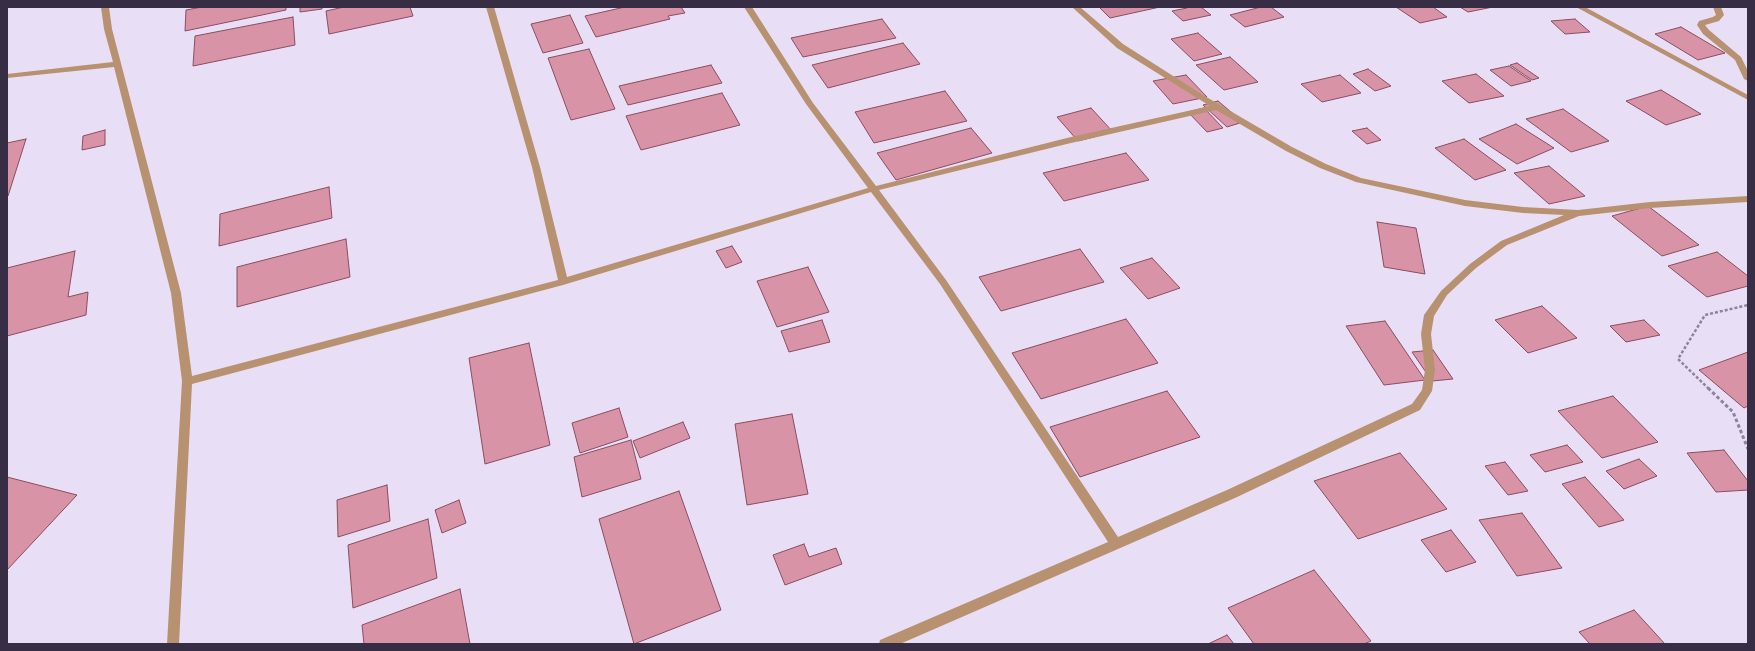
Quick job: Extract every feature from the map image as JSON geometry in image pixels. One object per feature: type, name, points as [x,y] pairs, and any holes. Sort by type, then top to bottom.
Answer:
[{"type":"street","points":[[105,7],[108,29],[176,293],[187,381],[173,644]]},
{"type":"street","points":[[490,7],[536,168],[563,282]]},
{"type":"street","points":[[748,7],[810,104],[943,282],[1116,544]]},
{"type":"street","points":[[1076,7],[1120,46],[1218,107],[1289,149],[1323,166],[1359,180],[1465,203],[1523,210],[1578,213],[1650,204],[1748,199]]},
{"type":"street","points":[[1580,7],[1748,98]]},
{"type":"street","points":[[1717,7],[1720,15],[1716,19],[1702,23],[1701,25],[1706,32],[1738,58],[1748,79]]},
{"type":"street","points":[[7,76],[118,64]]},
{"type":"street","points":[[187,381],[563,282],[873,189],[1072,140],[1218,107]]},
{"type":"street","points":[[885,644],[1231,494],[1416,407],[1427,391],[1430,370],[1426,334],[1429,315],[1444,293],[1473,266],[1504,243],[1578,213]]},
{"type":"path","points":[[1748,305],[1705,315],[1678,359],[1733,412],[1748,449]]},
{"type":"building","points":[[202,7],[286,7],[286,10],[185,31],[186,10]]},
{"type":"building","points":[[300,7],[322,7],[322,9],[300,12]]},
{"type":"building","points":[[344,7],[410,7],[413,16],[329,34],[326,11]]},
{"type":"building","points":[[625,7],[681,7],[685,13],[668,16],[670,19],[596,37],[585,16]]},
{"type":"building","points":[[1099,7],[1160,7],[1110,18]]},
{"type":"building","points":[[1186,7],[1201,7],[1211,15],[1183,21],[1172,11],[1187,8]]},
{"type":"building","points":[[1261,7],[1271,7],[1284,17],[1245,27],[1230,15]]},
{"type":"building","points":[[1396,7],[1433,7],[1447,17],[1420,23]]},
{"type":"building","points":[[1460,7],[1493,7],[1468,12]]},
{"type":"building","points":[[570,15],[583,43],[543,53],[531,24]]},
{"type":"building","points":[[293,17],[295,45],[193,66],[195,36]]},
{"type":"building","points":[[882,19],[896,38],[803,57],[791,38]]},
{"type":"building","points":[[1575,19],[1590,32],[1565,34],[1551,21]]},
{"type":"building","points":[[1681,27],[1725,53],[1698,60],[1655,34]]},
{"type":"building","points":[[1198,33],[1222,54],[1194,61],[1171,39]]},
{"type":"building","points":[[903,43],[920,64],[828,88],[812,65]]},
{"type":"building","points":[[589,49],[615,109],[571,120],[548,58]]},
{"type":"building","points":[[1230,57],[1258,82],[1224,90],[1196,65]]},
{"type":"building","points":[[1517,63],[1539,78],[1532,80],[1510,65]]},
{"type":"building","points":[[711,65],[722,83],[628,105],[619,86]]},
{"type":"building","points":[[1509,66],[1531,81],[1511,86],[1490,70]]},
{"type":"building","points":[[1368,69],[1391,86],[1375,91],[1353,74]]},
{"type":"building","points":[[1476,74],[1504,96],[1469,103],[1442,81]]},
{"type":"building","points":[[1186,75],[1207,97],[1173,104],[1153,81]]},
{"type":"building","points":[[1340,75],[1361,93],[1322,102],[1301,84]]},
{"type":"building","points":[[1661,90],[1701,114],[1666,125],[1626,101]]},
{"type":"building","points":[[945,91],[967,121],[874,143],[855,112]]},
{"type":"building","points":[[722,93],[740,125],[641,150],[626,116]]},
{"type":"building","points":[[1218,101],[1243,122],[1227,127],[1203,105]]},
{"type":"building","points":[[1091,108],[1113,132],[1078,141],[1057,117]]},
{"type":"building","points":[[1204,108],[1223,128],[1207,132],[1188,112]]},
{"type":"building","points":[[1563,109],[1609,141],[1571,152],[1526,119]]},
{"type":"building","points":[[1516,124],[1554,148],[1517,164],[1479,139]]},
{"type":"building","points":[[971,128],[992,153],[896,180],[877,153]]},
{"type":"building","points":[[1367,128],[1381,140],[1367,144],[1352,131]]},
{"type":"building","points":[[105,130],[105,145],[82,150],[83,136]]},
{"type":"building","points":[[26,139],[8,196],[7,196],[7,143]]},
{"type":"building","points":[[1464,139],[1506,170],[1475,180],[1435,148]]},
{"type":"building","points":[[1126,153],[1149,180],[1064,201],[1043,173]]},
{"type":"building","points":[[1549,166],[1585,196],[1549,204],[1514,173]]},
{"type":"building","points":[[329,187],[332,218],[219,246],[220,214]]},
{"type":"building","points":[[1648,206],[1699,245],[1662,256],[1612,216]]},
{"type":"building","points":[[1377,222],[1416,228],[1425,274],[1384,267]]},
{"type":"building","points":[[346,239],[350,277],[237,307],[237,267]]},
{"type":"building","points":[[732,246],[742,262],[726,268],[716,251]]},
{"type":"building","points":[[1080,249],[1104,282],[1001,311],[979,277]]},
{"type":"building","points":[[75,251],[68,297],[88,292],[86,315],[7,336],[7,268]]},
{"type":"building","points":[[1717,252],[1748,276],[1748,286],[1707,297],[1668,266]]},
{"type":"building","points":[[1152,258],[1180,288],[1148,299],[1120,268]]},
{"type":"building","points":[[808,267],[829,312],[777,327],[757,281]]},
{"type":"building","points":[[1542,306],[1577,338],[1528,353],[1495,320]]},
{"type":"building","points":[[1126,319],[1158,363],[1041,399],[1012,353]]},
{"type":"building","points":[[822,320],[830,342],[789,352],[781,331]]},
{"type":"building","points":[[1644,320],[1660,335],[1626,342],[1610,326]]},
{"type":"building","points":[[1385,321],[1425,380],[1384,385],[1346,326]]},
{"type":"building","points":[[529,343],[550,445],[485,464],[469,358]]},
{"type":"building","points":[[1433,350],[1453,379],[1432,381],[1412,352]]},
{"type":"building","points":[[1748,352],[1748,406],[1744,408],[1699,370]]},
{"type":"building","points":[[1167,391],[1200,437],[1080,477],[1050,427]]},
{"type":"building","points":[[1613,396],[1658,442],[1602,458],[1558,411]]},
{"type":"building","points":[[619,408],[628,437],[580,453],[572,423]]},
{"type":"building","points":[[792,414],[808,494],[747,505],[735,424]]},
{"type":"building","points":[[683,422],[690,438],[640,458],[633,441]]},
{"type":"building","points":[[631,440],[641,479],[582,497],[574,457]]},
{"type":"building","points":[[1567,445],[1583,462],[1545,472],[1530,455]]},
{"type":"building","points":[[1724,450],[1748,481],[1748,490],[1716,492],[1687,453]]},
{"type":"building","points":[[1400,453],[1447,509],[1358,539],[1314,481]]},
{"type":"building","points":[[1639,459],[1657,476],[1624,489],[1606,471]]},
{"type":"building","points":[[1505,462],[1528,491],[1508,495],[1485,466]]},
{"type":"building","points":[[7,477],[77,495],[7,570]]},
{"type":"building","points":[[1585,477],[1624,520],[1599,527],[1562,484]]},
{"type":"building","points":[[387,485],[390,521],[338,537],[337,500]]},
{"type":"building","points":[[679,491],[721,610],[634,644],[599,519]]},
{"type":"building","points":[[459,500],[466,523],[442,533],[435,510]]},
{"type":"building","points":[[1522,513],[1562,568],[1517,576],[1479,520]]},
{"type":"building","points":[[428,519],[437,578],[353,608],[348,545]]},
{"type":"building","points":[[1451,530],[1476,562],[1446,572],[1421,540]]},
{"type":"building","points":[[804,544],[809,557],[836,548],[842,564],[785,585],[773,555]]},
{"type":"building","points":[[1314,570],[1371,641],[1364,644],[1254,644],[1228,608]]},
{"type":"building","points":[[460,589],[470,644],[364,644],[362,625]]},
{"type":"building","points":[[1634,610],[1665,644],[1590,644],[1579,632]]},
{"type":"building","points":[[1227,635],[1234,644],[1208,644]]}]
